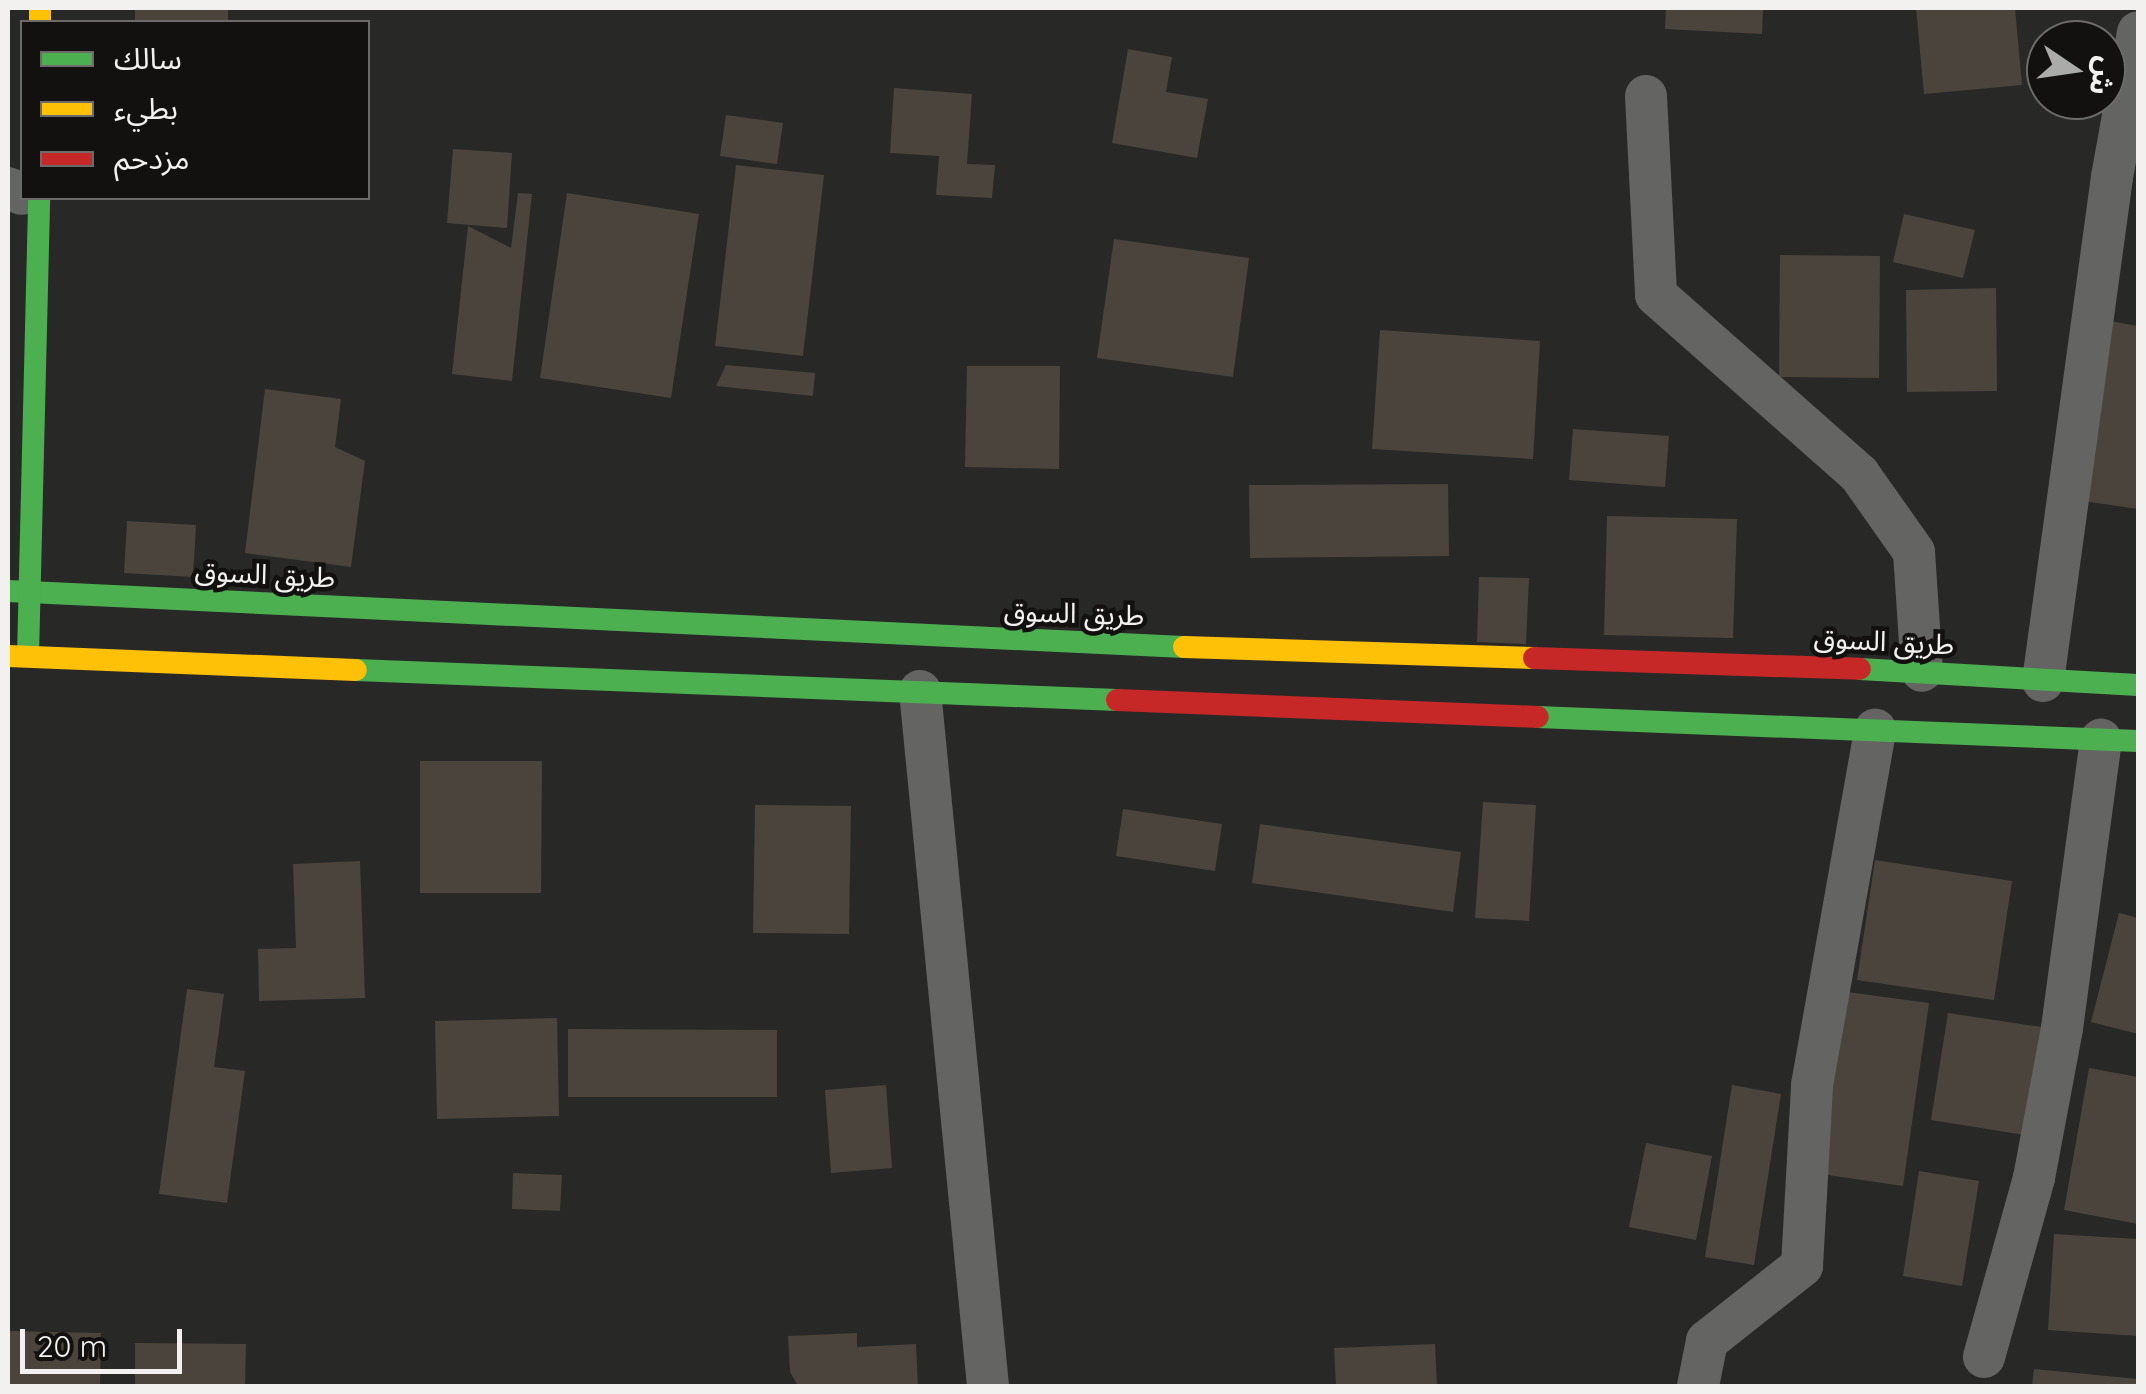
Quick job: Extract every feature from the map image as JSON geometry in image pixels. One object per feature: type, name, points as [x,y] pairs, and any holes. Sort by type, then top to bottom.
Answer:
[{"type":"main road","points":[[28,200],[18,656],[2120,740]]},
{"type":"main road","name":"طريق السوق","points":[[19,591],[921,638],[1922,671],[2138,685]]},
{"type":"street","points":[[2044,681],[2132,113],[2138,32]]},
{"type":"street","points":[[1646,96],[1656,295],[1860,474],[1914,552],[1922,671]]},
{"type":"street","points":[[920,691],[988,1386]]},
{"type":"street","points":[[1698,1386],[1707,1341],[1802,1266],[1812,1084],[1875,730]]},
{"type":"street","points":[[1984,1357],[2044,1122],[2120,740]]},
{"type":"building","points":[[135,8],[228,8],[228,20],[135,20]]},
{"type":"building","points":[[1666,8],[1763,8],[1762,34],[1665,29]]},
{"type":"building","points":[[1916,8],[2015,8],[2022,85],[1924,94]]},
{"type":"building","points":[[1128,49],[1172,57],[1166,92],[1208,99],[1197,158],[1112,143]]},
{"type":"building","points":[[894,88],[972,94],[967,164],[995,165],[992,198],[936,195],[939,156],[890,153]]},
{"type":"building","points":[[726,115],[783,123],[777,164],[720,156]]},
{"type":"building","points":[[453,149],[512,153],[507,228],[447,223]]},
{"type":"building","points":[[736,165],[824,175],[803,356],[715,346]]},
{"type":"building","points":[[518,193],[532,194],[512,381],[452,374],[468,226],[511,248]]},
{"type":"building","points":[[567,193],[699,214],[671,398],[540,378]]},
{"type":"building","points":[[1904,214],[1975,230],[1963,278],[1893,262]]},
{"type":"building","points":[[1114,239],[1249,258],[1233,377],[1097,358]]},
{"type":"building","points":[[1780,255],[1880,256],[1879,378],[1779,377]]},
{"type":"building","points":[[1996,288],[1997,391],[1907,392],[1906,290]]},
{"type":"building","points":[[2104,320],[2138,326],[2138,509],[2076,500]]},
{"type":"building","points":[[1380,330],[1540,341],[1533,459],[1372,449]]},
{"type":"building","points":[[726,365],[815,373],[813,396],[716,386]]},
{"type":"building","points":[[967,366],[1060,366],[1059,469],[965,467]]},
{"type":"building","points":[[265,389],[341,399],[335,447],[365,461],[351,567],[245,553]]},
{"type":"building","points":[[1573,429],[1669,436],[1665,487],[1569,480]]},
{"type":"building","points":[[1448,484],[1449,556],[1250,558],[1249,485]]},
{"type":"building","points":[[1607,516],[1737,519],[1733,638],[1604,635]]},
{"type":"building","points":[[127,521],[196,525],[193,577],[124,573]]},
{"type":"building","points":[[1479,577],[1529,578],[1526,644],[1477,642]]},
{"type":"building","points":[[420,761],[542,761],[541,893],[420,893]]},
{"type":"building","points":[[1483,802],[1536,805],[1529,921],[1475,918]]},
{"type":"building","points":[[755,805],[851,806],[849,934],[753,933]]},
{"type":"building","points":[[1123,809],[1222,824],[1215,871],[1116,856]]},
{"type":"building","points":[[1260,824],[1461,852],[1453,912],[1252,883]]},
{"type":"building","points":[[1875,860],[2012,881],[1994,1000],[1857,980]]},
{"type":"building","points":[[360,861],[365,998],[259,1001],[258,949],[296,948],[293,864]]},
{"type":"building","points":[[2119,913],[2138,918],[2138,1034],[2091,1022]]},
{"type":"building","points":[[187,989],[224,994],[214,1067],[245,1071],[227,1203],[159,1194]]},
{"type":"building","points":[[1840,991],[1929,1003],[1903,1186],[1814,1173]]},
{"type":"building","points":[[1948,1013],[2048,1028],[2031,1136],[1931,1120]]},
{"type":"building","points":[[557,1018],[559,1116],[437,1119],[435,1021]]},
{"type":"building","points":[[568,1029],[777,1030],[777,1097],[568,1097]]},
{"type":"building","points":[[2089,1068],[2138,1077],[2138,1224],[2064,1210]]},
{"type":"building","points":[[886,1085],[892,1168],[831,1173],[825,1090]]},
{"type":"building","points":[[1732,1085],[1781,1094],[1754,1265],[1705,1257]]},
{"type":"building","points":[[1646,1143],[1712,1156],[1696,1240],[1629,1227]]},
{"type":"building","points":[[1919,1171],[1979,1181],[1962,1286],[1903,1276]]},
{"type":"building","points":[[513,1173],[562,1175],[560,1211],[512,1209]]},
{"type":"building","points":[[2054,1234],[2138,1239],[2138,1336],[2048,1330]]},
{"type":"building","points":[[8,1331],[101,1333],[100,1386],[8,1386]]},
{"type":"building","points":[[857,1333],[857,1347],[916,1344],[918,1386],[798,1386],[790,1372],[788,1336]]},
{"type":"building","points":[[135,1343],[246,1344],[245,1386],[135,1386]]},
{"type":"building","points":[[1435,1344],[1437,1386],[1336,1386],[1334,1348]]},
{"type":"building","points":[[2034,1369],[2138,1379],[2138,1386],[2032,1386]]},
{"type":"traffic: fast","points":[[28,656],[39,200]]},
{"type":"traffic: fast","points":[[8,591],[1184,647]]},
{"type":"traffic: fast","points":[[1860,669],[2138,685]]},
{"type":"traffic: fast","points":[[356,670],[1117,700]]},
{"type":"traffic: fast","points":[[1538,717],[2138,741]]},
{"type":"traffic: slow","points":[[40,8],[40,20]]},
{"type":"traffic: slow","points":[[1184,647],[1534,658]]},
{"type":"traffic: slow","points":[[8,656],[356,670]]},
{"type":"traffic: jam","points":[[1534,658],[1860,669]]},
{"type":"traffic: jam","points":[[1117,700],[1538,717]]}]
